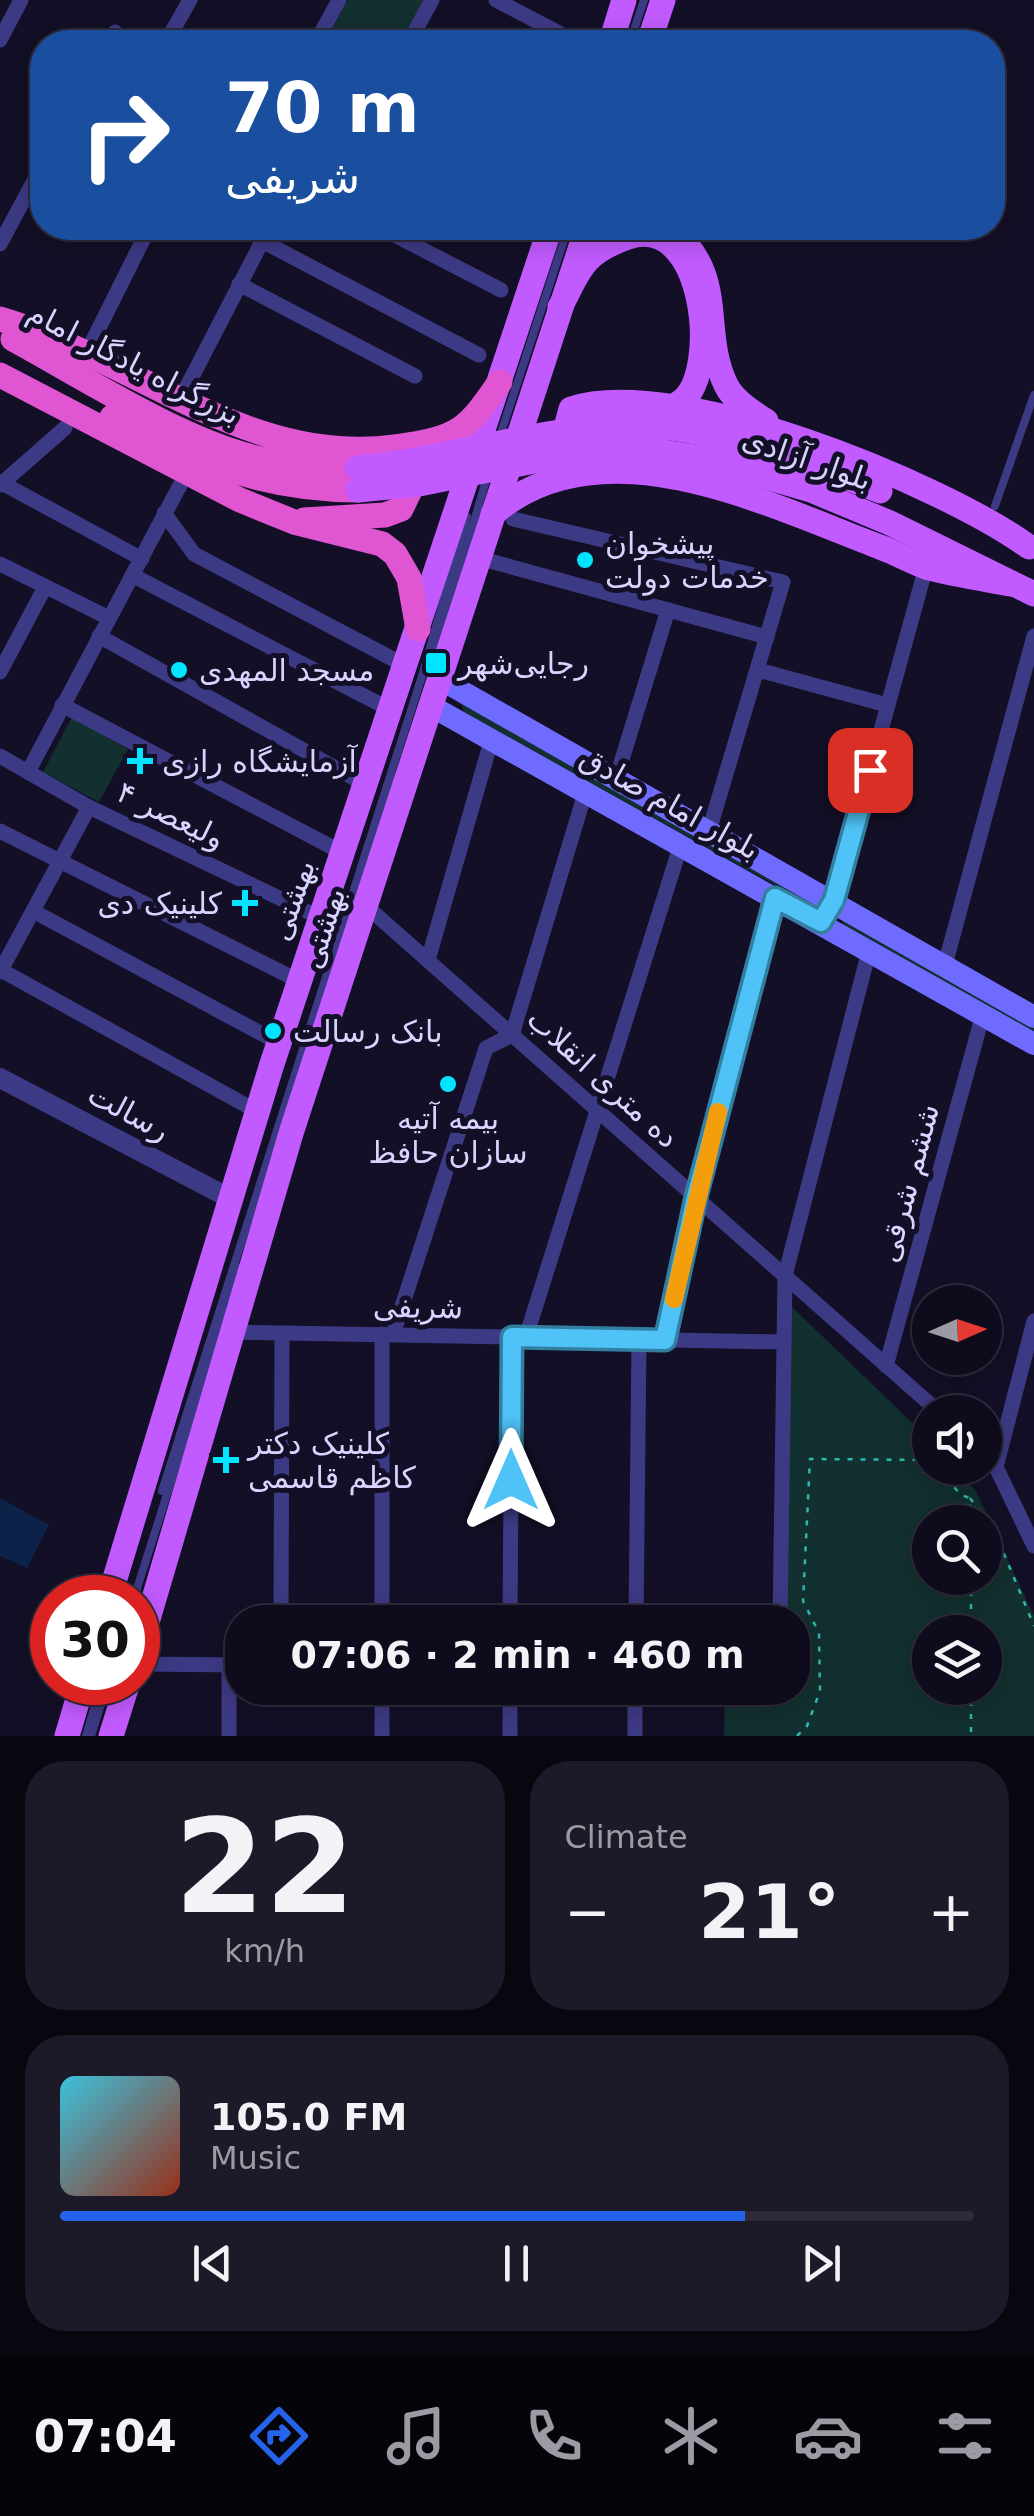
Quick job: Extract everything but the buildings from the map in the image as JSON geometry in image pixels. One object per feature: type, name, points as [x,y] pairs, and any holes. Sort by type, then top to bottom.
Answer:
[{"type":"highway","points":[[0,320],[86,354],[180,400],[295,444],[328,449],[388,448],[428,441],[460,429],[500,382]]},
{"type":"highway","name":"بزرگراه یادگار امام","points":[[0,331],[96,384],[239,452],[357,479]]},
{"type":"highway","name":"بزرگراه یادگار امام","points":[[0,359],[234,474],[306,490],[357,479]]},
{"type":"highway","points":[[0,375],[186,474],[294,522],[382,544],[395,554],[414,592],[418,629]]},
{"type":"highway","points":[[294,522],[385,515],[401,509],[410,495],[411,470],[388,448]]},
{"type":"main road","points":[[615,30],[624,0]]},
{"type":"main road","points":[[653,30],[663,0]]},
{"type":"main road","name":"بهشتی","points":[[116,1575],[299,981],[547,240]]},
{"type":"main road","name":"بهشتى","points":[[160,1578],[364,905],[479,558],[503,516],[560,307],[583,240]]},
{"type":"main road","points":[[560,307],[588,260],[620,240]]},
{"type":"main road","points":[[618,424],[684,400],[703,361],[692,270],[682,252],[666,240]]},
{"type":"main road","points":[[685,240],[708,283],[718,363],[728,389],[778,430]]},
{"type":"main road","points":[[1023,589],[926,567],[820,524],[708,486],[599,470],[572,456],[563,438],[572,409],[603,401],[674,406],[778,430],[992,521],[1032,548]]},
{"type":"main road","points":[[357,479],[557,431],[618,424],[676,427],[706,446]]},
{"type":"main road","points":[[357,479],[418,484],[599,448],[706,446]]},
{"type":"main road","name":"بلوار آزادی","points":[[706,446],[822,468],[1032,548]]},
{"type":"main road","name":"بلوار آزادی","points":[[706,446],[890,522],[1023,589]]},
{"type":"main road","points":[[503,516],[524,489],[599,470]]},
{"type":"main road","name":"بلوار امام صادق","points":[[440,679],[834,900],[1034,1018]]},
{"type":"main road","points":[[458,719],[454,702],[466,692]]},
{"type":"main road","name":"بلوار امام صادق","points":[[431,706],[1034,1044]]},
{"type":"main road","points":[[821,922],[834,900]]},
{"type":"main road","points":[[66,1736],[76,1705]]},
{"type":"main road","points":[[110,1736],[120,1705]]},
{"type":"street","points":[[0,40],[21,0]]},
{"type":"street","points":[[173,30],[190,0]]},
{"type":"street","points":[[416,30],[432,0]]},
{"type":"street","points":[[496,0],[553,30]]},
{"type":"street","points":[[322,30],[335,1]]},
{"type":"street","points":[[0,244],[30,188]]},
{"type":"street","points":[[86,354],[143,240]]},
{"type":"street","points":[[180,400],[263,240]]},
{"type":"street","points":[[277,240],[479,354]]},
{"type":"street","points":[[405,240],[501,290]]},
{"type":"street","points":[[240,284],[415,376]]},
{"type":"street","points":[[65,428],[1,484],[142,558]]},
{"type":"street","points":[[28,772],[186,474]]},
{"type":"street","points":[[164,513],[194,554],[406,666]]},
{"type":"street","points":[[503,516],[782,582],[709,831]]},
{"type":"street","points":[[479,558],[767,638]]},
{"type":"street","points":[[0,564],[109,618]]},
{"type":"street","points":[[834,900],[926,567]]},
{"type":"street","points":[[132,575],[391,710]]},
{"type":"street","points":[[0,672],[44,587]]},
{"type":"street","points":[[616,779],[668,610]]},
{"type":"street","points":[[100,636],[366,785]]},
{"type":"street","points":[[945,965],[1034,636]]},
{"type":"street","points":[[758,670],[887,706]]},
{"type":"street","points":[[62,706],[343,853]]},
{"type":"street","points":[[428,960],[492,738]]},
{"type":"street","name":"ولیعصر ۴","points":[[0,756],[90,807],[321,918]]},
{"type":"street","points":[[382,1605],[388,1334],[486,1048],[512,1035],[586,790]]},
{"type":"street","points":[[90,807],[0,971],[258,1112]]},
{"type":"street","points":[[0,831],[299,981]]},
{"type":"street","points":[[511,1605],[519,1337],[597,1110],[681,844]]},
{"type":"street","points":[[665,1340],[696,1197],[775,898]]},
{"type":"street","name":"ده متری انقلاب","points":[[364,905],[919,1395]]},
{"type":"street","points":[[33,910],[279,1043]]},
{"type":"street","points":[[780,1605],[785,1276],[869,951]]},
{"type":"street","name":"ششم شرقی","points":[[886,1366],[983,1014]]},
{"type":"street","name":"رسالت","points":[[0,1078],[231,1199]]},
{"type":"street","points":[[1002,1423],[1034,1321]]},
{"type":"street","name":"شریفی","points":[[232,1332],[784,1342]]},
{"type":"street","points":[[281,1605],[282,1332]]},
{"type":"street","points":[[636,1605],[638,1339]]},
{"type":"street","points":[[1002,1484],[1034,1546]]},
{"type":"street","points":[[160,1664],[225,1665]]},
{"type":"street","points":[[229,1736],[232,1705]]},
{"type":"street","points":[[382,1705],[382,1736]]},
{"type":"street","points":[[510,1705],[510,1736]]},
{"type":"street","points":[[635,1705],[635,1736]]},
{"type":"lane","points":[[625,30],[635,0]]},
{"type":"lane","points":[[634,30],[644,0]]},
{"type":"lane","points":[[138,1575],[547,240]]},
{"type":"lane","points":[[995,506],[1034,395]]},
{"type":"lane","points":[[89,1736],[98,1705]]},
{"type":"path","points":[[797,1736],[806,1726],[820,1691],[819,1632],[802,1601],[810,1459],[912,1460]]},
{"type":"path","points":[[951,1485],[960,1496],[970,1498],[996,1536],[1034,1626]]},
{"type":"path","points":[[970,1498],[970,1505]]},
{"type":"path","points":[[971,1705],[971,1736]]},
{"type":"green space","points":[[348,0],[424,0],[408,30],[332,30]]},
{"type":"green space","points":[[461,703],[804,897],[800,899],[464,712]]},
{"type":"green space","points":[[72,717],[128,749],[99,802],[43,772]]},
{"type":"green space","points":[[843,920],[1034,1025],[1034,1034],[842,926]]},
{"type":"green space","points":[[790,1305],[912,1423],[912,1485],[970,1485],[976,1491],[982,1505],[912,1505],[912,1595],[1002,1595],[1002,1547],[1034,1616],[1034,1736],[724,1736],[725,1705],[810,1705],[810,1605],[780,1605]]},
{"type":"water","points":[[0,1498],[49,1525],[27,1568],[0,1556]]},
{"type":"slow traffic","points":[[674,1299],[718,1112]]},
{"type":"place","name":"پیشخوان خدمات دولت","points":[[585,560]]},
{"type":"place","name":"رجایی‌شهر","points":[[436,663]]},
{"type":"place","name":"مسجد المهدی","points":[[179,670]]},
{"type":"place","name":"آزمایشگاه رازی","points":[[140,761]]},
{"type":"place","name":"کلینیک دی","points":[[245,903]]},
{"type":"place","name":"بانک رسالت","points":[[273,1031]]},
{"type":"place","name":"بیمه آتیه سازان حافظ","points":[[448,1084]]},
{"type":"place","name":"کلینیک دکتر کاظم قاسمی","points":[[226,1460]]},
{"type":"route","points":[[511,1480],[512,1337],[665,1340],[696,1197],[775,898],[821,922],[834,900],[870,770]]}]
